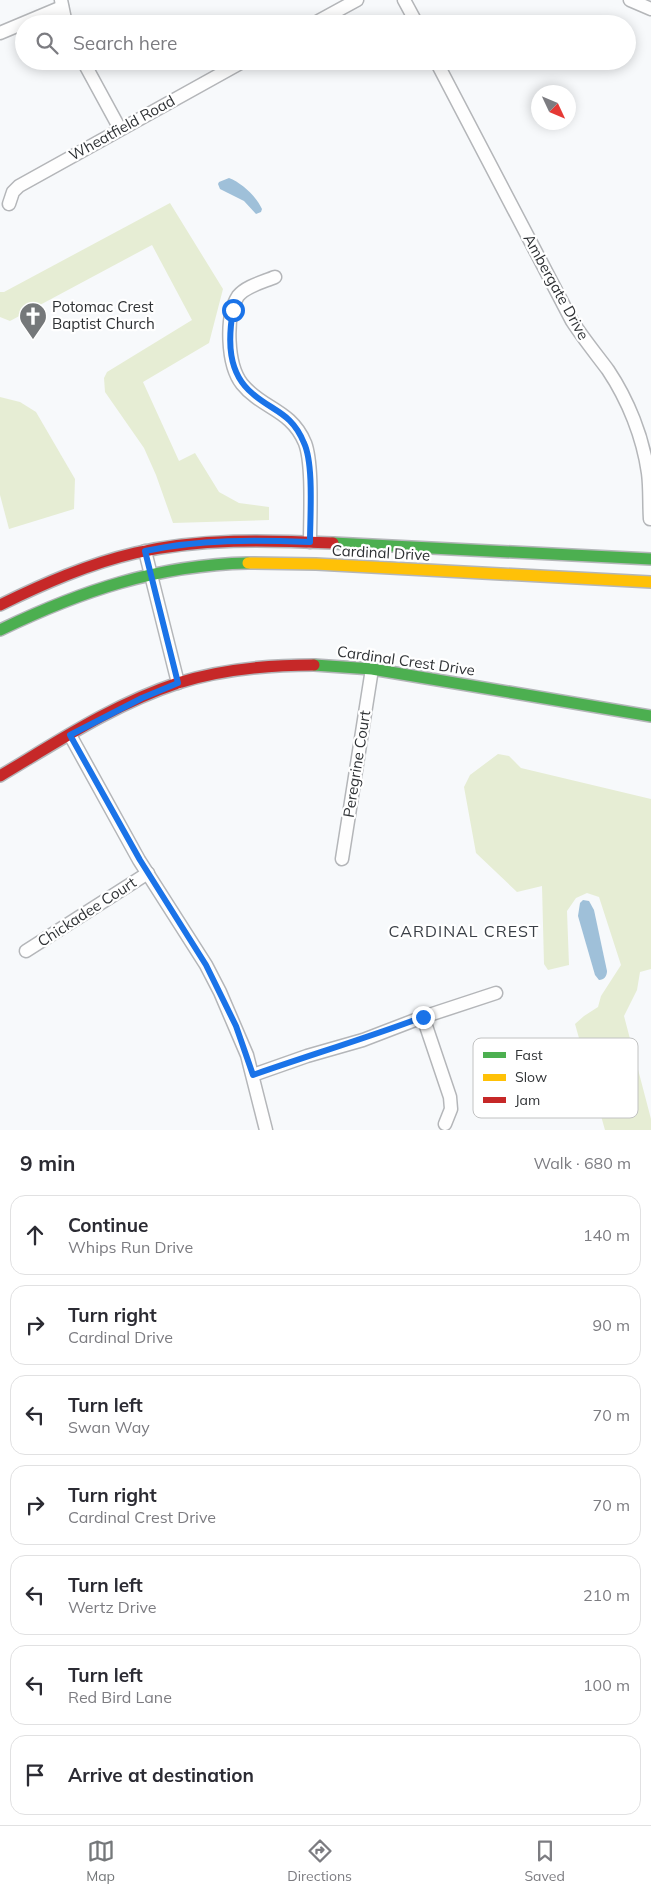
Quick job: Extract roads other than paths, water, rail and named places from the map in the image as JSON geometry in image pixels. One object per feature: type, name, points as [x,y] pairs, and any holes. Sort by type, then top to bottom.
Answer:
[{"type":"main road","name":"Cardinal Drive","points":[[0,605],[74,573],[145,551],[201,542],[243,540],[310,542],[651,560]]},
{"type":"main road","name":"Cardinal Drive","points":[[0,630],[41,610],[83,593],[151,574],[211,565],[282,562],[651,582]]},
{"type":"main road","name":"Cardinal Crest Drive","points":[[0,776],[70,735],[142,698],[178,683],[263,666],[299,664],[372,669],[651,716]]},
{"type":"street","points":[[330,15],[357,0]]},
{"type":"street","points":[[404,0],[412,15]]},
{"type":"street","points":[[630,0],[651,9]]},
{"type":"street","points":[[37,15],[62,3]]},
{"type":"street","points":[[0,33],[15,26]]},
{"type":"street","points":[[88,70],[120,128]]},
{"type":"street","name":"Wheatfield Road","points":[[9,204],[13,192],[19,186],[120,128],[227,70]]},
{"type":"street","name":"Ambergate Drive","points":[[441,70],[572,321],[588,346],[607,370],[631,414],[641,441],[648,474],[650,519]]},
{"type":"street","points":[[275,277],[246,289],[238,296],[229,331],[234,370],[253,395],[290,419],[305,445],[309,466],[310,542]]},
{"type":"street","points":[[145,551],[178,683]]},
{"type":"street","name":"Peregrine Court","points":[[342,859],[372,669]]},
{"type":"street","points":[[70,735],[148,873],[217,985],[236,1026],[253,1075],[266,1130]]},
{"type":"street","name":"Chickadee Court","points":[[26,951],[148,873]]},
{"type":"street","points":[[253,1075],[307,1056],[363,1040],[423,1017],[496,993]]},
{"type":"street","points":[[423,1017],[450,1097],[451,1109],[445,1124]]},
{"type":"water","points":[[229,178],[239,183],[252,195],[262,209],[261,212],[256,214],[244,201],[220,189],[219,182]]},
{"type":"water","points":[[583,900],[589,901],[594,910],[607,971],[605,977],[601,980],[595,975],[578,916],[580,903]]},
{"type":"place","name":"Potomac Crest Baptist Church","points":[[33,340]]},
{"type":"district","name":"CARDINAL CREST","points":[[464,931]]}]
